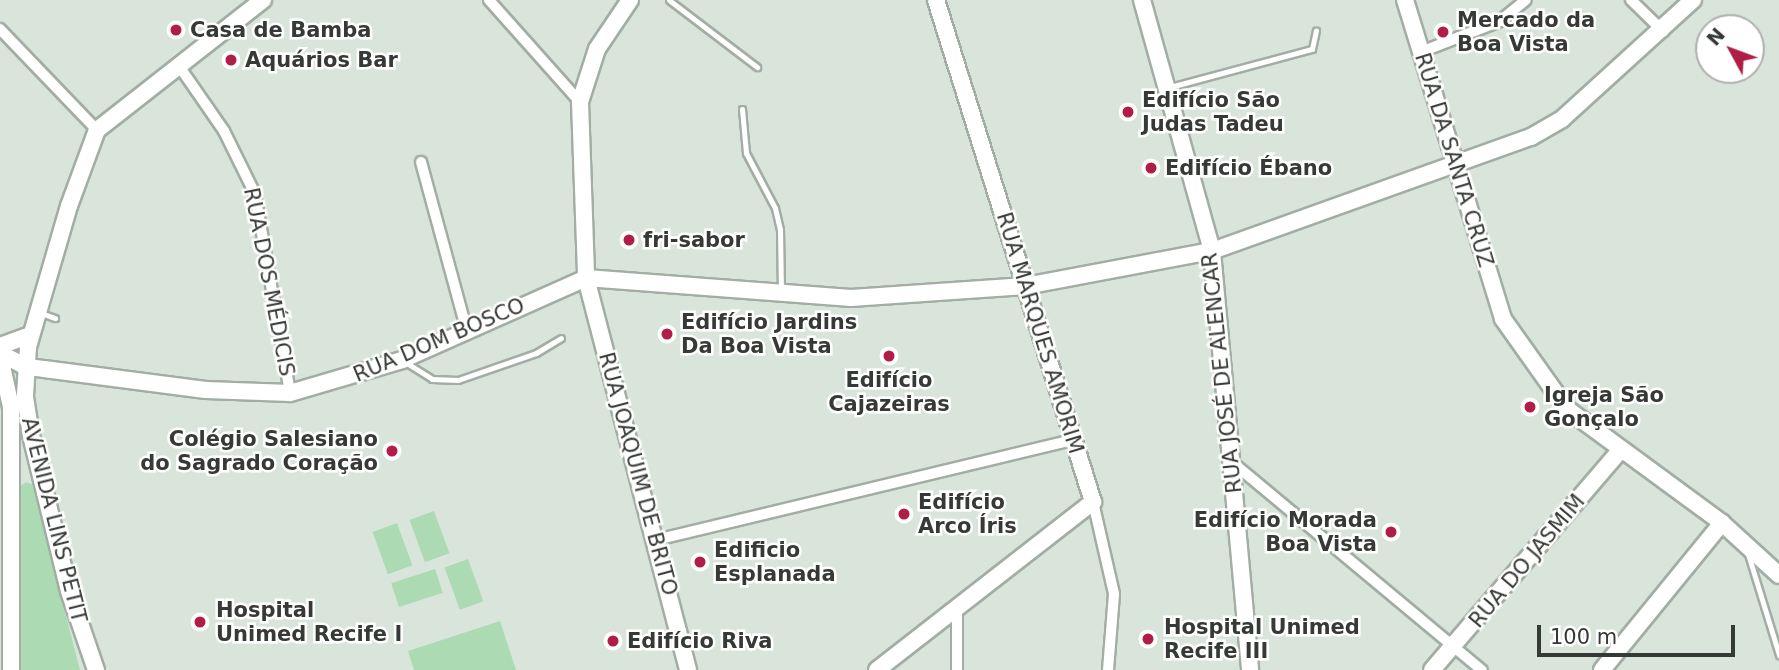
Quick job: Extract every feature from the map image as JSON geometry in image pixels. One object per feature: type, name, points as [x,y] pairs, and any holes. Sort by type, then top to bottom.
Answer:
[{"type":"street","points":[[0,29],[97,130],[263,0]]},
{"type":"street","points":[[489,0],[580,102]]},
{"type":"street","name":"RUA JOAQUIM DE BRITO","points":[[630,0],[597,49],[580,102],[586,278],[688,670]]},
{"type":"street","name":"RUA MARQUES AMORIM","points":[[936,0],[1093,502],[1114,594],[1108,670]]},
{"type":"street","name":"RUA JOSÉ DE ALENCAR","points":[[1142,0],[1212,251],[1250,670]]},
{"type":"street","name":"RUA DA SANTA CRUZ","points":[[1405,0],[1458,165],[1503,319],[1567,409],[1620,451],[1722,523],[1777,572]]},
{"type":"street","points":[[1421,52],[1500,21],[1526,0]]},
{"type":"street","points":[[1631,0],[1663,31]]},
{"type":"street","points":[[586,278],[852,298],[1026,286],[1212,251],[1531,138],[1562,119],[1663,31],[1693,0]]},
{"type":"street","name":"RUA DOS MÉDICIS","points":[[180,66],[224,131],[255,194],[290,393]]},
{"type":"street","name":"AVENIDA LINS PETIT","points":[[92,668],[27,413],[26,367],[31,335],[68,206],[97,130]]},
{"type":"street","points":[[421,162],[467,331]]},
{"type":"street","name":"RUA DOM BOSCO","points":[[0,355],[26,367],[206,390],[290,393],[402,360],[586,278]]},
{"type":"street","points":[[0,346],[31,335]]},
{"type":"street","name":"RUA DOM BOSCO","points":[[0,355],[8,377],[12,482],[11,670]]},
{"type":"street","points":[[656,540],[1072,440]]},
{"type":"street","name":"RUA DO JASMIM","points":[[1432,670],[1620,451]]},
{"type":"street","points":[[1232,462],[1482,670]]},
{"type":"street","points":[[12,482],[26,473],[44,484]]},
{"type":"street","points":[[877,670],[1093,502]]},
{"type":"street","points":[[1601,670],[1722,523]]},
{"type":"street","points":[[957,607],[957,670]]},
{"type":"lane","points":[[669,0],[757,67]]},
{"type":"lane","points":[[1167,88],[1312,49],[1316,30]]},
{"type":"lane","points":[[742,109],[746,153],[775,208],[780,229],[781,293]]},
{"type":"lane","points":[[38,312],[55,318]]},
{"type":"lane","points":[[402,360],[432,379],[458,380],[536,353],[561,338]]},
{"type":"lane","points":[[1745,543],[1779,654]]},
{"type":"green space","points":[[26,482],[32,484],[80,670],[18,670],[20,486]]},
{"type":"green space","points":[[434,511],[449,553],[425,562],[410,520]]},
{"type":"green space","points":[[397,523],[412,565],[388,574],[373,532]]},
{"type":"green space","points":[[468,559],[483,601],[460,610],[445,568]]},
{"type":"green space","points":[[435,569],[443,593],[399,607],[391,583]]},
{"type":"green space","points":[[500,621],[516,670],[414,670],[408,651]]},
{"type":"place","name":"Casa de Bamba","points":[[176,30]]},
{"type":"place","name":"Mercado da Boa Vista","points":[[1443,32]]},
{"type":"place","name":"Aquários Bar","points":[[231,60]]},
{"type":"place","name":"Edifício São Judas Tadeu","points":[[1128,112]]},
{"type":"place","name":"Edifício Ébano","points":[[1151,168]]},
{"type":"place","name":"fri-sabor","points":[[629,240]]},
{"type":"place","name":"Edifício Jardins Da Boa Vista","points":[[667,334]]},
{"type":"place","name":"Edifício Cajazeiras","points":[[889,356]]},
{"type":"place","name":"Igreja São Gonçalo","points":[[1530,407]]},
{"type":"place","name":"Colégio Salesiano do Sagrado Coração","points":[[392,451]]},
{"type":"place","name":"Edifício Arco Íris","points":[[904,514]]},
{"type":"place","name":"Edifício Morada Boa Vista","points":[[1391,532]]},
{"type":"place","name":"Edificio Esplanada","points":[[700,562]]},
{"type":"place","name":"Hospital Unimed Recife I","points":[[200,622]]},
{"type":"place","name":"Hospital Unimed Recife III","points":[[1148,639]]},
{"type":"place","name":"Edifício Riva","points":[[613,641]]}]
